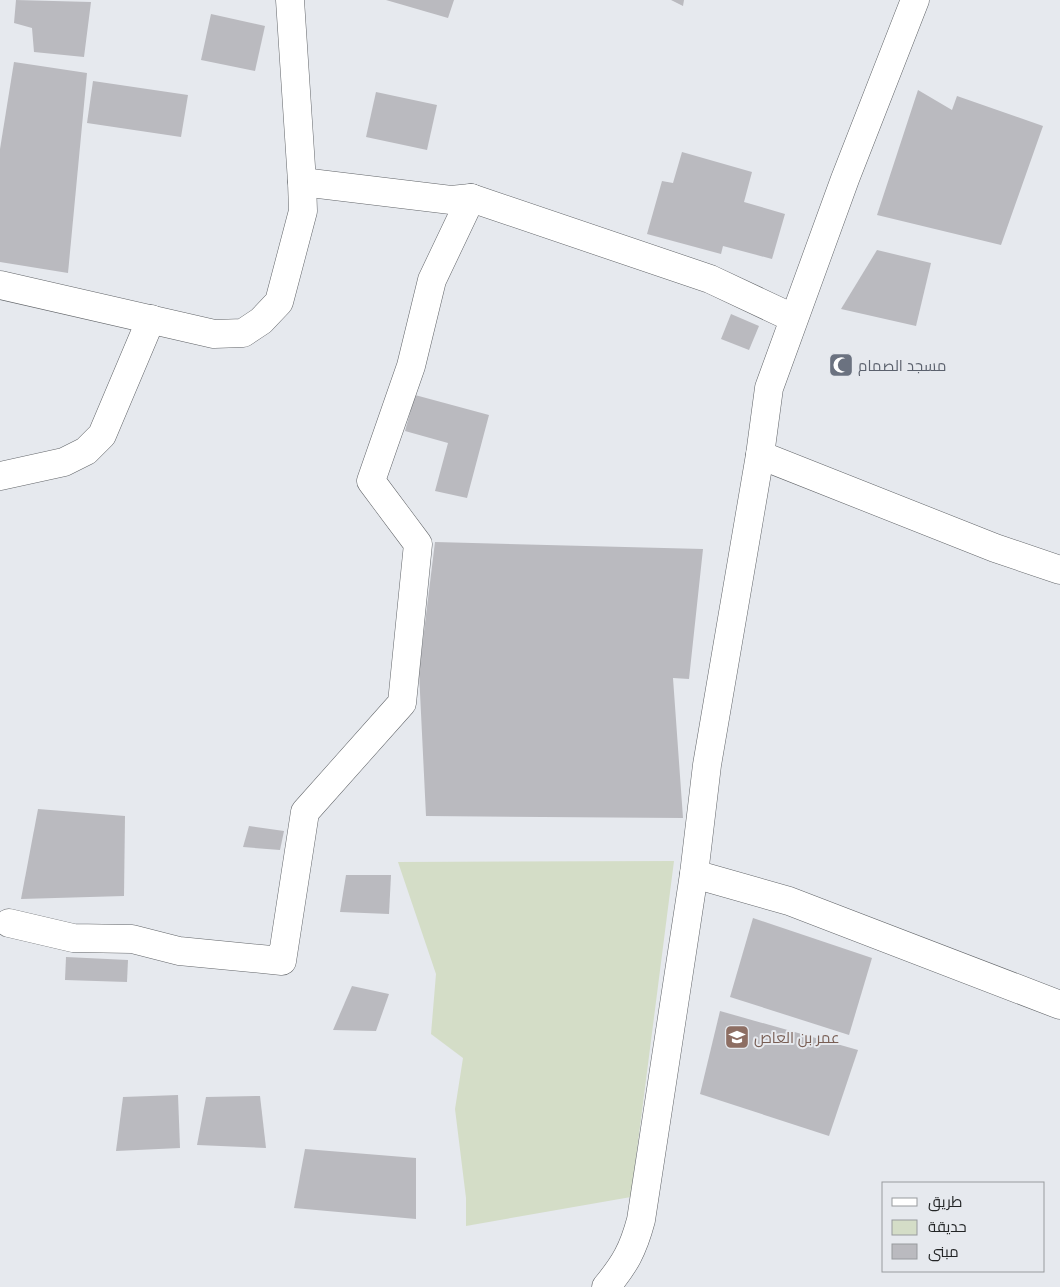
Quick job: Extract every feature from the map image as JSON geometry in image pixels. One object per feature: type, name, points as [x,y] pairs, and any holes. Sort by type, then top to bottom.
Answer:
[{"type":"street","points":[[0,285],[214,334],[243,333],[261,321],[279,302],[302,211],[302,182],[290,0]]},
{"type":"street","points":[[606,1287],[622,1268],[635,1244],[641,1220],[694,874],[707,765],[760,456],[769,388],[844,179],[915,0]]},
{"type":"street","points":[[302,182],[451,200],[471,198],[710,279],[793,318]]},
{"type":"street","points":[[8,923],[73,938],[132,939],[179,951],[282,961],[305,812],[402,703],[418,544],[371,481],[411,366],[432,280],[471,198]]},
{"type":"street","points":[[0,476],[64,462],[86,451],[102,435],[151,319]]},
{"type":"street","points":[[760,456],[996,548],[1060,570]]},
{"type":"street","points":[[694,874],[789,900],[1060,1005]]},
{"type":"green space","points":[[674,861],[631,1197],[466,1226],[466,1198],[455,1109],[463,1058],[431,1034],[436,974],[398,862]]},
{"type":"building","points":[[16,0],[91,2],[84,57],[34,52],[32,28],[14,23]]},
{"type":"building","points":[[386,0],[454,0],[448,18]]},
{"type":"building","points":[[671,0],[684,0],[683,6]]},
{"type":"building","points":[[211,14],[265,26],[255,71],[201,60]]},
{"type":"building","points":[[14,62],[87,73],[68,273],[0,262],[0,149]]},
{"type":"building","points":[[93,81],[188,95],[181,137],[87,123]]},
{"type":"building","points":[[918,90],[952,110],[957,96],[1043,126],[1001,245],[877,215]]},
{"type":"building","points":[[376,92],[437,105],[427,150],[366,137]]},
{"type":"building","points":[[682,152],[752,172],[744,202],[785,214],[772,259],[723,246],[721,254],[647,234],[662,181],[673,183]]},
{"type":"building","points":[[877,250],[931,263],[916,326],[841,309]]},
{"type":"building","points":[[731,314],[759,326],[749,350],[721,339]]},
{"type":"building","points":[[415,395],[489,415],[467,498],[435,491],[448,443],[405,431]]},
{"type":"building","points":[[435,542],[703,549],[689,679],[673,678],[683,818],[426,816],[419,672]]},
{"type":"building","points":[[38,809],[125,816],[124,896],[21,899]]},
{"type":"building","points":[[249,826],[284,831],[280,850],[243,847]]},
{"type":"building","points":[[346,875],[391,875],[389,914],[340,912]]},
{"type":"building","points":[[753,918],[872,958],[849,1035],[730,997]]},
{"type":"building","points":[[66,957],[128,960],[127,982],[65,980]]},
{"type":"building","points":[[352,986],[389,994],[376,1031],[333,1030]]},
{"type":"building","points":[[720,1011],[858,1050],[829,1136],[700,1094]]},
{"type":"building","points":[[178,1095],[180,1148],[116,1151],[123,1097]]},
{"type":"building","points":[[260,1096],[266,1148],[197,1145],[206,1097]]},
{"type":"building","points":[[305,1149],[416,1158],[416,1219],[294,1208]]},
{"type":"place","name":"مسجد الصمام","points":[[841,365]]},
{"type":"place","name":"عمر بن العاص","points":[[737,1037]]}]
